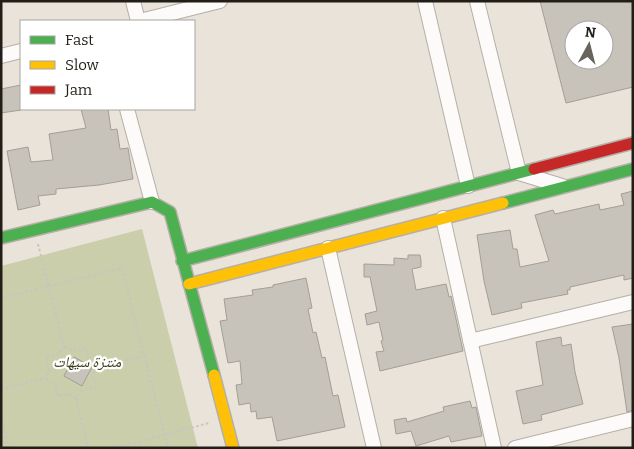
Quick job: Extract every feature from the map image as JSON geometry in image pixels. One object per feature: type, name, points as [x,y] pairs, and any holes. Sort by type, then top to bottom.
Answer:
[{"type":"street","points":[[133,1],[139,20]]},
{"type":"street","points":[[143,20],[220,1]]},
{"type":"street","points":[[425,1],[468,186]]},
{"type":"street","points":[[477,1],[519,172]]},
{"type":"street","points":[[2,53],[20,51]]},
{"type":"street","points":[[127,110],[152,202]]},
{"type":"street","points":[[182,261],[633,143]]},
{"type":"street","points":[[188,284],[633,169]]},
{"type":"street","points":[[519,172],[564,187]]},
{"type":"street","points":[[1,238],[152,202],[170,212],[233,448]]},
{"type":"street","points":[[443,218],[494,448]]},
{"type":"street","points":[[328,248],[374,448]]},
{"type":"street","points":[[470,341],[633,302]]},
{"type":"street","points":[[515,448],[633,419]]},
{"type":"path","points":[[35,230],[64,347],[59,354],[46,357],[49,370],[46,378]]},
{"type":"path","points":[[1,298],[122,268],[168,448]]},
{"type":"path","points":[[64,347],[72,351],[86,348],[89,361],[96,367]]},
{"type":"path","points":[[96,367],[145,356]]},
{"type":"path","points":[[88,448],[76,398],[81,391],[96,387],[93,377],[96,367]]},
{"type":"path","points":[[1,389],[46,378],[55,384],[58,396],[68,394],[76,398]]},
{"type":"path","points":[[1,417],[9,448]]},
{"type":"path","points":[[114,448],[225,418]]},
{"type":"green space","name":"منتزة سيهات","points":[[142,229],[198,448],[1,448],[1,266]]},
{"type":"building","points":[[540,1],[633,1],[633,87],[566,103]]},
{"type":"building","points":[[20,85],[21,110],[1,113],[1,89]]},
{"type":"building","points":[[81,110],[108,110],[111,130],[117,129],[120,149],[128,148],[133,179],[99,185],[56,189],[56,194],[38,196],[40,205],[18,210],[7,151],[28,147],[31,162],[53,160],[49,134],[86,128]]},
{"type":"building","points":[[633,191],[633,278],[624,280],[624,275],[570,287],[570,290],[567,290],[568,294],[521,303],[522,308],[492,315],[484,281],[477,235],[510,230],[513,249],[517,249],[520,267],[549,261],[535,215],[553,210],[555,214],[599,204],[600,210],[624,205],[621,194]]},
{"type":"building","points":[[408,255],[420,255],[421,267],[412,269],[416,290],[446,284],[449,297],[451,296],[463,351],[380,371],[376,352],[384,351],[381,341],[383,340],[379,322],[367,325],[365,314],[377,311],[370,277],[364,277],[364,264],[394,265],[394,258],[408,259]]},
{"type":"building","points":[[306,278],[312,308],[308,309],[313,333],[316,332],[322,358],[325,357],[333,396],[338,395],[345,427],[277,441],[272,417],[257,419],[256,411],[251,412],[250,403],[239,405],[236,385],[242,384],[240,361],[228,363],[220,321],[227,320],[224,299],[253,295],[252,290],[273,287],[273,285]]},
{"type":"building","points":[[633,324],[633,410],[627,412],[619,358],[612,327]]},
{"type":"building","points":[[561,337],[562,346],[571,344],[575,372],[583,404],[541,415],[542,420],[523,424],[516,391],[543,385],[536,342]]},
{"type":"building","points":[[74,357],[92,367],[82,386],[64,376]]},
{"type":"building","points":[[470,401],[472,408],[476,407],[482,436],[451,442],[449,436],[416,446],[411,431],[396,434],[394,420],[406,418],[407,422],[444,411],[443,407]]},
{"type":"traffic: fast","points":[[182,261],[534,169]]},
{"type":"traffic: fast","points":[[503,203],[633,169]]},
{"type":"traffic: fast","points":[[1,238],[152,202],[170,212],[214,375]]},
{"type":"traffic: slow","points":[[189,284],[503,203]]},
{"type":"traffic: slow","points":[[214,375],[233,448]]},
{"type":"traffic: jam","points":[[534,169],[633,143]]}]
